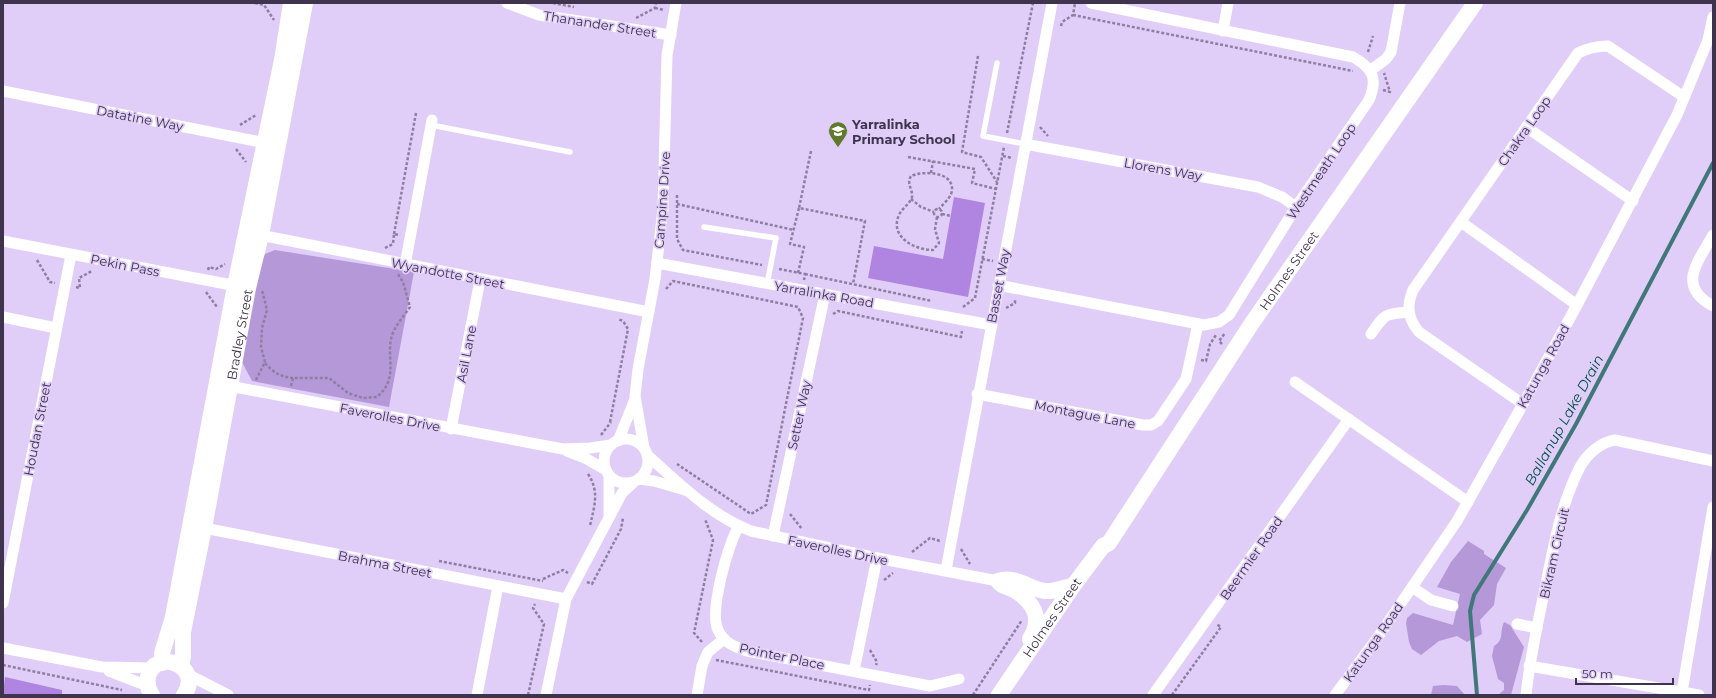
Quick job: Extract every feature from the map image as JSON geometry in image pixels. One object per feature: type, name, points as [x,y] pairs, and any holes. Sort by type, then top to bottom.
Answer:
[{"type":"street","name":"Bradley Street","points":[[150,689],[148,675],[157,665],[173,617],[224,385],[248,287],[259,167],[271,144],[291,3]]},
{"type":"street","name":"Bradley Street","points":[[254,234],[271,144],[305,3]]},
{"type":"street","name":"Thanander Street","points":[[507,3],[539,15],[671,35]]},
{"type":"street","name":"Campine Drive","points":[[645,451],[636,396],[638,369],[657,263],[663,209],[667,55],[676,3]]},
{"type":"street","name":"Basset Way","points":[[946,570],[977,394],[1052,3]]},
{"type":"street","points":[[1091,3],[1354,57],[1363,62],[1370,70],[1386,59],[1391,52],[1400,3]]},
{"type":"street","points":[[1223,31],[1228,3]]},
{"type":"street","name":"Holmes Street","points":[[1008,695],[1073,603],[1108,550],[1109,543],[1252,323],[1475,3]]},
{"type":"street","name":"Katunga Road","points":[[1335,695],[1458,521],[1577,305],[1677,115],[1708,40],[1713,17]]},
{"type":"street","name":"Chakra Loop","points":[[1409,312],[1409,300],[1413,290],[1578,53],[1587,48],[1608,46],[1684,97]]},
{"type":"street","name":"Westmeath Loop","points":[[1219,322],[1229,315],[1296,207],[1369,100],[1374,88],[1370,70]]},
{"type":"street","name":"Datatine Way","points":[[3,91],[271,144]]},
{"type":"street","points":[[405,265],[432,123]]},
{"type":"street","points":[[1526,127],[1633,201]]},
{"type":"street","name":"Llorens Way","points":[[1025,144],[1258,187],[1282,197],[1296,207]]},
{"type":"street","points":[[1461,222],[1577,305]]},
{"type":"street","name":"Wyandotte Street","points":[[254,234],[480,280],[649,312]]},
{"type":"street","points":[[1713,235],[1692,274],[1692,284],[1697,293],[1703,300],[1713,306]]},
{"type":"street","name":"Pekin Pass","points":[[3,241],[71,255],[248,287]]},
{"type":"street","name":"Houdan Street","points":[[3,603],[71,255]]},
{"type":"street","name":"Yarralinka Road","points":[[657,263],[991,325]]},
{"type":"street","name":"Asil Lane","points":[[451,429],[480,280]]},
{"type":"street","points":[[998,285],[1198,324],[1209,325],[1219,322]]},
{"type":"street","name":"Setter Way","points":[[773,536],[825,294]]},
{"type":"street","points":[[1371,334],[1383,317],[1388,314],[1409,312],[1411,323],[1419,332],[1523,404]]},
{"type":"street","points":[[3,318],[56,328]]},
{"type":"street","name":"Montague Lane","points":[[977,394],[1143,425],[1151,425],[1161,417],[1186,379],[1198,324]]},
{"type":"street","points":[[1295,382],[1468,502]]},
{"type":"street","name":"Bradley Street","points":[[184,695],[188,683],[184,670],[183,632],[204,528],[224,385]]},
{"type":"street","name":"Faverolles Drive","points":[[224,385],[253,389],[451,429],[563,449],[585,458],[607,473]]},
{"type":"street","name":"Campine Drive","points":[[615,443],[636,396]]},
{"type":"street","name":"Beermier Road","points":[[1153,695],[1349,420]]},
{"type":"street","points":[[546,695],[566,599],[577,577],[609,518],[622,493],[636,481],[647,468],[645,451],[633,440],[615,443],[604,458],[607,473],[609,518]]},
{"type":"street","name":"Bikram Circuit","points":[[1526,695],[1529,666],[1562,510],[1581,466],[1590,454],[1604,443],[1615,440],[1713,461]]},
{"type":"street","name":"Faverolles Drive","points":[[563,449],[590,448],[615,443]]},
{"type":"street","name":"Faverolles Drive","points":[[645,451],[688,491],[711,508],[739,526],[760,534],[998,581]]},
{"type":"street","points":[[607,473],[620,483],[636,481]]},
{"type":"street","name":"Faverolles Drive","points":[[636,481],[654,481],[688,491]]},
{"type":"street","points":[[1682,692],[1713,507]]},
{"type":"street","name":"Pointer Place","points":[[739,526],[728,548],[715,614],[717,630],[724,639],[734,646],[747,651],[930,686],[959,679]]},
{"type":"street","name":"Brahma Street","points":[[204,528],[566,599]]},
{"type":"street","name":"Holmes Street","points":[[999,695],[1073,586],[1103,546],[1109,543]]},
{"type":"street","points":[[854,671],[877,558]]},
{"type":"street","points":[[990,695],[1024,648],[1036,627],[1038,620],[1027,600],[1014,590],[1001,585],[998,581],[1003,579],[1016,581],[1046,591],[1073,586]]},
{"type":"street","points":[[477,695],[498,586]]},
{"type":"street","points":[[1412,587],[1431,600],[1453,606]]},
{"type":"street","points":[[1517,624],[1537,628]]},
{"type":"street","points":[[697,695],[702,666],[709,651],[724,639]]},
{"type":"street","points":[[3,648],[102,667],[157,665],[172,662],[228,695]]},
{"type":"street","points":[[1529,666],[1699,695]]},
{"type":"street","points":[[102,667],[104,670],[150,689]]},
{"type":"lane","points":[[997,63],[983,136],[1025,144]]},
{"type":"lane","points":[[432,123],[570,152]]},
{"type":"lane","points":[[704,227],[776,238],[767,284]]},
{"type":"path","points":[[255,3],[264,4],[276,22]]},
{"type":"path","points":[[553,3],[575,7]]},
{"type":"path","points":[[628,17],[636,18],[655,8],[656,3]]},
{"type":"path","points":[[956,306],[964,307],[975,298],[1032,3]]},
{"type":"path","points":[[1073,15],[1075,3]]},
{"type":"path","points":[[1060,29],[1062,22],[1073,15],[1356,72]]},
{"type":"path","points":[[978,56],[962,152],[981,157],[997,183]]},
{"type":"path","points":[[378,247],[385,248],[393,244],[416,113]]},
{"type":"path","points":[[258,114],[240,125],[236,124],[230,148],[238,150],[249,166],[259,167]]},
{"type":"path","points":[[1039,126],[1048,135],[1046,148]]},
{"type":"path","points":[[798,273],[804,247],[790,244],[811,151]]},
{"type":"path","points":[[908,156],[975,169],[972,183],[996,189]]},
{"type":"path","points":[[931,173],[933,161]]},
{"type":"path","points":[[911,200],[921,207],[934,212],[937,217],[935,229],[939,239],[937,248],[931,251],[912,246],[902,237],[897,224],[900,214],[911,200],[912,194],[909,183],[911,176],[931,173],[944,178],[952,185],[950,196],[939,209],[936,209],[934,212]]},
{"type":"path","points":[[677,188],[677,239],[683,250],[934,301]]},
{"type":"path","points":[[677,204],[794,230]]},
{"type":"path","points":[[799,208],[865,221],[853,284]]},
{"type":"path","points":[[939,209],[942,214]]},
{"type":"path","points":[[937,217],[942,214],[951,216]]},
{"type":"path","points":[[394,234],[410,237]]},
{"type":"path","points":[[30,259],[37,260],[50,282],[80,288],[79,278],[93,270]]},
{"type":"path","points":[[248,287],[267,310],[262,328],[261,347],[265,362],[274,373],[284,377],[293,378],[329,378],[348,393],[363,398],[377,397],[386,390],[390,378],[391,337],[410,306],[403,282],[396,273]]},
{"type":"path","points":[[668,473],[675,463],[751,514],[766,505],[803,318],[798,307],[806,274]]},
{"type":"path","points":[[665,295],[667,287],[673,281],[798,307]]},
{"type":"path","points":[[1005,315],[1006,307],[1015,303],[1017,288]]},
{"type":"path","points":[[204,291],[220,311]]},
{"type":"path","points":[[803,318],[826,322],[828,318],[838,311],[961,336],[968,304]]},
{"type":"path","points":[[610,422],[628,329],[623,321],[618,319],[620,307]]},
{"type":"path","points":[[1196,358],[1206,361],[1210,344],[1222,329],[1219,322]]},
{"type":"path","points":[[253,389],[256,378],[265,362]]},
{"type":"path","points":[[289,396],[293,378]]},
{"type":"path","points":[[587,472],[594,482],[596,495],[590,527]]},
{"type":"path","points":[[720,494],[704,518],[713,540],[694,632],[716,660],[869,690],[877,662],[868,647]]},
{"type":"path","points":[[766,505],[788,512],[801,529],[808,530]]},
{"type":"path","points":[[543,580],[563,570],[592,584],[621,529],[624,514]]},
{"type":"path","points":[[882,582],[893,573],[903,577],[907,551],[912,552],[930,538],[958,544],[970,564],[977,565]]},
{"type":"path","points":[[566,572],[569,566]]},
{"type":"path","points":[[973,695],[1015,628],[1032,607]]},
{"type":"path","points":[[1172,695],[1221,627],[1209,618]]},
{"type":"path","points":[[3,665],[124,690],[126,678]]},
{"type":"shaded area","points":[[275,250],[414,272],[389,407],[252,381],[242,362],[258,270],[265,254]]},
{"type":"shaded area","points":[[1468,541],[1484,551],[1484,554],[1506,568],[1497,584],[1494,605],[1480,620],[1482,634],[1467,642],[1457,636],[1439,641],[1421,655],[1412,649],[1409,642],[1406,623],[1407,618],[1413,613],[1453,625],[1460,594],[1437,587],[1451,562]]},
{"type":"shaded area","points":[[1504,622],[1510,625],[1524,647],[1511,695],[1498,695],[1504,690],[1504,683],[1498,679],[1492,656],[1494,646],[1500,641]]},
{"type":"shaded area","points":[[1433,686],[1457,686],[1465,695],[1431,695]]},
{"type":"building","points":[[954,197],[985,203],[968,297],[868,278],[874,246],[943,259]]},
{"type":"building","points":[[5,677],[62,690],[62,695],[3,695]]},
{"type":"waterway","name":"Ballanup Lake Drain","points":[[1477,695],[1470,611],[1474,595],[1527,510],[1576,424],[1713,163]]},
{"type":"place","name":"Yarralinka Primary School","points":[[838,148]]}]
